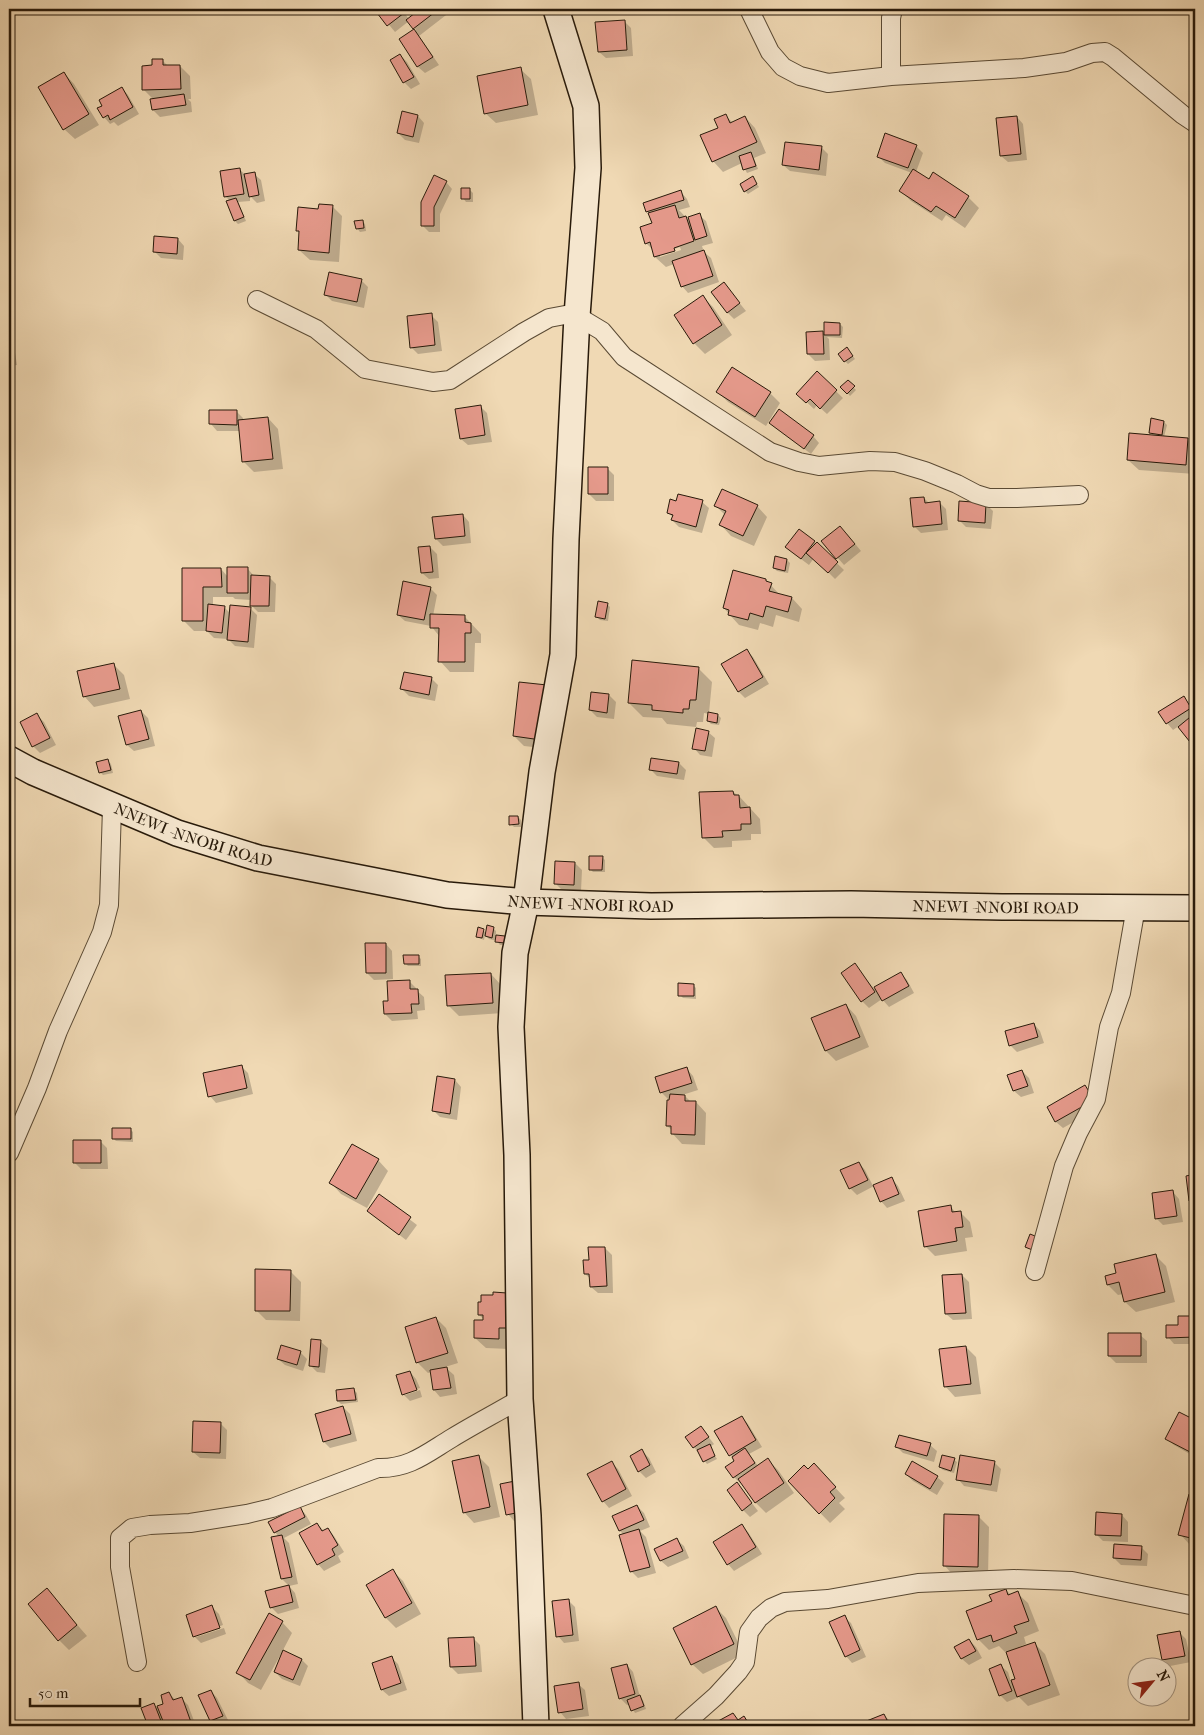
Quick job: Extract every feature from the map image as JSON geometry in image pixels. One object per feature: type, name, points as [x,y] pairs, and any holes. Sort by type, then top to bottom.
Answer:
[{"type":"street","points":[[536,1726],[528,1516],[520,1399],[516,1109],[511,1027],[515,953],[526,902],[542,772],[563,655],[577,316],[588,168],[586,106],[556,9]]},
{"type":"street","points":[[749,9],[770,52],[783,67],[800,76],[828,83],[892,76],[1024,68],[1066,62],[1092,53],[1105,52],[1195,123]]},
{"type":"street","points":[[892,76],[892,18],[894,9]]},
{"type":"street","points":[[257,300],[316,329],[366,369],[433,382],[450,380],[549,318],[565,315],[577,316],[602,332],[624,357],[770,452],[799,462],[819,466],[870,461],[895,462],[925,471],[989,498],[1079,495]]},
{"type":"street","name":"NNEWI -NNOBI ROAD","points":[[9,759],[32,772],[177,833],[258,858],[447,895],[526,902],[651,906],[851,904],[1195,908]]},
{"type":"street","points":[[9,1153],[37,1088],[58,1031],[102,932],[109,905],[112,807]]},
{"type":"street","points":[[1034,1271],[1064,1166],[1078,1133],[1096,1099],[1109,1027],[1121,993],[1136,907]]},
{"type":"street","points":[[136,1662],[120,1567],[120,1538],[132,1528],[190,1523],[255,1512],[272,1508],[378,1468],[390,1469],[404,1466],[425,1456],[520,1399]]},
{"type":"street","points":[[682,1726],[716,1696],[745,1662],[749,1632],[759,1618],[770,1608],[785,1602],[828,1599],[918,1583],[1014,1579],[1072,1581],[1195,1606]]},
{"type":"building","points":[[374,9],[400,9],[404,13],[387,26]]},
{"type":"building","points":[[420,9],[439,9],[413,29],[406,20]]},
{"type":"building","points":[[625,20],[627,50],[598,52],[595,22]]},
{"type":"building","points":[[414,29],[433,57],[417,67],[399,39]]},
{"type":"building","points":[[400,54],[414,77],[403,83],[390,60]]},
{"type":"building","points":[[152,59],[163,59],[163,65],[180,65],[181,89],[142,90],[142,66],[152,65]]},
{"type":"building","points":[[521,67],[528,105],[484,114],[477,76]]},
{"type":"building","points":[[64,72],[89,114],[63,130],[38,87]]},
{"type":"building","points":[[122,87],[133,107],[110,120],[108,115],[103,118],[97,108],[102,106],[99,100]]},
{"type":"building","points":[[184,94],[186,105],[152,110],[150,99]]},
{"type":"building","points":[[402,111],[418,115],[413,137],[397,133]]},
{"type":"building","points":[[726,114],[730,123],[745,116],[757,142],[712,162],[700,135],[718,128],[714,119]]},
{"type":"building","points":[[1017,116],[1021,154],[1000,156],[996,118]]},
{"type":"building","points":[[885,133],[917,145],[908,168],[877,157]]},
{"type":"building","points":[[785,142],[822,146],[819,170],[782,165]]},
{"type":"building","points":[[751,152],[756,166],[743,170],[739,156]]},
{"type":"building","points":[[240,168],[244,194],[224,197],[220,171]]},
{"type":"building","points":[[913,169],[929,179],[933,172],[969,196],[955,218],[936,206],[931,212],[899,191]]},
{"type":"building","points":[[255,172],[259,195],[249,197],[244,174]]},
{"type":"building","points":[[434,175],[447,181],[434,207],[434,226],[421,226],[421,202]]},
{"type":"building","points":[[753,176],[757,184],[744,192],[740,184]]},
{"type":"building","points":[[461,188],[470,188],[470,199],[461,199]]},
{"type":"building","points":[[681,190],[684,200],[646,212],[643,203]]},
{"type":"building","points":[[236,198],[244,217],[234,221],[226,201]]},
{"type":"building","points":[[319,204],[333,205],[329,253],[298,250],[299,231],[296,231],[298,207],[318,209]]},
{"type":"building","points":[[675,205],[679,218],[686,216],[694,241],[674,248],[675,251],[654,257],[650,242],[645,244],[640,227],[652,223],[648,213]]},
{"type":"building","points":[[700,213],[707,236],[695,240],[688,217]]},
{"type":"building","points":[[363,220],[364,228],[356,229],[354,221]]},
{"type":"building","points":[[154,236],[178,238],[177,254],[153,252]]},
{"type":"building","points":[[704,250],[713,276],[681,287],[672,261]]},
{"type":"building","points":[[329,272],[362,279],[357,302],[324,295]]},
{"type":"building","points":[[724,282],[740,303],[727,313],[711,292]]},
{"type":"building","points":[[703,295],[722,325],[693,344],[674,315]]},
{"type":"building","points":[[432,313],[435,345],[410,348],[407,316]]},
{"type":"building","points":[[824,322],[840,323],[840,335],[824,335]]},
{"type":"building","points":[[823,331],[824,354],[807,354],[806,332]]},
{"type":"building","points":[[847,347],[853,356],[844,362],[838,354]]},
{"type":"building","points":[[732,367],[771,392],[755,417],[716,392]]},
{"type":"building","points":[[817,371],[837,390],[820,409],[810,399],[806,403],[796,394]]},
{"type":"building","points":[[848,380],[855,386],[847,394],[840,387]]},
{"type":"building","points":[[481,405],[485,435],[460,439],[455,409]]},
{"type":"building","points":[[779,409],[814,435],[804,449],[769,423]]},
{"type":"building","points":[[209,410],[237,410],[237,425],[209,424]]},
{"type":"building","points":[[268,417],[273,459],[242,462],[238,420]]},
{"type":"building","points":[[1151,418],[1164,421],[1162,435],[1149,433]]},
{"type":"building","points":[[1129,433],[1188,438],[1186,465],[1127,460]]},
{"type":"building","points":[[588,467],[608,467],[608,494],[588,494]]},
{"type":"building","points":[[722,489],[758,505],[743,536],[719,525],[726,511],[714,506]]},
{"type":"building","points":[[678,494],[703,500],[696,527],[671,520],[673,515],[667,513],[670,499],[676,501]]},
{"type":"building","points":[[924,497],[925,503],[940,501],[942,524],[913,527],[910,498]]},
{"type":"building","points":[[959,501],[986,503],[985,523],[958,521]]},
{"type":"building","points":[[463,514],[465,536],[435,539],[432,517]]},
{"type":"building","points":[[840,526],[855,544],[836,559],[821,541]]},
{"type":"building","points":[[799,529],[815,541],[801,559],[785,547]]},
{"type":"building","points":[[817,542],[838,562],[828,573],[806,553]]},
{"type":"building","points":[[430,546],[433,572],[421,573],[418,547]]},
{"type":"building","points":[[775,556],[787,559],[785,571],[773,568]]},
{"type":"building","points":[[227,567],[248,567],[248,593],[227,593]]},
{"type":"building","points":[[182,568],[221,568],[222,587],[203,587],[203,621],[182,621]]},
{"type":"building","points":[[733,570],[766,579],[766,581],[772,583],[769,591],[792,597],[788,612],[766,606],[763,617],[750,613],[748,620],[728,615],[729,610],[723,608]]},
{"type":"building","points":[[251,575],[270,576],[269,606],[250,606]]},
{"type":"building","points":[[403,581],[431,587],[424,620],[397,615]]},
{"type":"building","points":[[598,601],[608,603],[605,619],[595,617]]},
{"type":"building","points":[[208,604],[225,606],[222,633],[206,631]]},
{"type":"building","points":[[230,605],[251,607],[248,642],[227,640]]},
{"type":"building","points":[[430,614],[465,615],[465,622],[471,623],[471,633],[465,633],[465,662],[438,662],[439,628],[430,628]]},
{"type":"building","points":[[747,649],[763,677],[738,692],[721,664]]},
{"type":"building","points":[[632,660],[699,667],[696,700],[690,700],[689,709],[683,709],[683,713],[652,710],[652,705],[628,703]]},
{"type":"building","points":[[114,663],[120,689],[83,697],[77,671]]},
{"type":"building","points":[[404,672],[432,677],[429,695],[400,689]]},
{"type":"building","points":[[519,682],[547,685],[541,740],[513,736]]},
{"type":"building","points":[[591,692],[609,694],[607,713],[589,710]]},
{"type":"building","points":[[1184,696],[1191,708],[1166,724],[1158,712]]},
{"type":"building","points":[[141,710],[149,739],[126,745],[118,716]]},
{"type":"building","points":[[708,712],[718,714],[717,723],[707,721]]},
{"type":"building","points":[[37,713],[50,738],[32,747],[20,722]]},
{"type":"building","points":[[1195,713],[1195,746],[1194,747],[1178,727]]},
{"type":"building","points":[[696,728],[709,731],[705,751],[692,749]]},
{"type":"building","points":[[651,758],[679,762],[677,774],[649,770]]},
{"type":"building","points":[[108,759],[111,770],[99,773],[96,762]]},
{"type":"building","points":[[733,791],[734,795],[739,795],[740,808],[750,807],[751,824],[741,824],[741,830],[722,831],[723,837],[702,838],[699,792]]},
{"type":"building","points":[[509,816],[518,816],[519,824],[509,825]]},
{"type":"building","points":[[589,856],[603,856],[602,870],[589,870]]},
{"type":"building","points":[[555,861],[575,862],[574,885],[554,884]]},
{"type":"building","points":[[487,925],[494,927],[492,938],[485,936]]},
{"type":"building","points":[[478,927],[484,929],[482,938],[476,937]]},
{"type":"building","points":[[496,935],[505,936],[505,943],[495,942]]},
{"type":"building","points":[[365,943],[386,943],[386,973],[366,973]]},
{"type":"building","points":[[403,955],[419,955],[419,964],[404,964]]},
{"type":"building","points":[[855,963],[875,992],[861,1002],[841,973]]},
{"type":"building","points":[[901,972],[909,986],[882,1001],[874,987]]},
{"type":"building","points":[[491,973],[493,1003],[447,1006],[445,975]]},
{"type":"building","points":[[410,980],[410,989],[418,989],[419,1004],[411,1004],[412,1013],[384,1014],[383,1001],[388,1001],[387,981]]},
{"type":"building","points":[[678,983],[694,984],[694,996],[678,996]]},
{"type":"building","points":[[846,1004],[860,1037],[825,1051],[811,1018]]},
{"type":"building","points":[[1034,1023],[1038,1037],[1009,1046],[1005,1031]]},
{"type":"building","points":[[242,1065],[247,1088],[208,1097],[203,1073]]},
{"type":"building","points":[[687,1067],[692,1083],[660,1093],[655,1077]]},
{"type":"building","points":[[1022,1070],[1028,1086],[1013,1091],[1007,1075]]},
{"type":"building","points":[[437,1076],[455,1079],[450,1114],[432,1111]]},
{"type":"building","points":[[1085,1085],[1094,1100],[1055,1122],[1047,1107]]},
{"type":"building","points":[[670,1094],[685,1095],[685,1101],[696,1101],[695,1135],[671,1134],[671,1126],[666,1126],[667,1100],[669,1100]]},
{"type":"building","points":[[112,1128],[131,1128],[131,1139],[112,1139]]},
{"type":"building","points":[[73,1140],[101,1140],[101,1163],[73,1163]]},
{"type":"building","points":[[352,1144],[379,1159],[356,1199],[329,1183]]},
{"type":"building","points":[[859,1162],[868,1180],[849,1189],[840,1170]]},
{"type":"building","points":[[1195,1174],[1195,1200],[1189,1201],[1186,1176]]},
{"type":"building","points":[[892,1177],[899,1194],[880,1202],[873,1185]]},
{"type":"building","points":[[1173,1190],[1177,1216],[1155,1219],[1152,1193]]},
{"type":"building","points":[[379,1194],[411,1217],[399,1235],[367,1211]]},
{"type":"building","points":[[951,1205],[952,1212],[961,1211],[963,1227],[955,1228],[957,1241],[924,1247],[918,1211]]},
{"type":"building","points":[[1030,1234],[1040,1238],[1035,1251],[1025,1247]]},
{"type":"building","points":[[588,1247],[605,1247],[607,1286],[590,1287],[589,1274],[584,1274],[583,1260],[589,1260]]},
{"type":"building","points":[[1156,1254],[1165,1292],[1124,1302],[1119,1282],[1107,1285],[1105,1276],[1116,1273],[1114,1264]]},
{"type":"building","points":[[255,1269],[291,1270],[290,1311],[255,1311]]},
{"type":"building","points":[[962,1274],[966,1313],[945,1314],[942,1275]]},
{"type":"building","points":[[493,1292],[507,1293],[512,1328],[499,1328],[499,1339],[474,1338],[474,1320],[483,1320],[483,1315],[478,1315],[478,1302],[481,1302],[481,1295],[493,1295]]},
{"type":"building","points":[[1178,1316],[1195,1316],[1195,1337],[1166,1338],[1166,1325],[1178,1325]]},
{"type":"building","points":[[436,1317],[448,1353],[416,1363],[405,1327]]},
{"type":"building","points":[[1108,1333],[1141,1333],[1141,1356],[1108,1356]]},
{"type":"building","points":[[311,1339],[321,1340],[319,1367],[309,1366]]},
{"type":"building","points":[[281,1345],[301,1351],[297,1365],[277,1359]]},
{"type":"building","points":[[966,1346],[971,1384],[944,1387],[939,1349]]},
{"type":"building","points":[[447,1367],[451,1388],[433,1390],[430,1370]]},
{"type":"building","points":[[410,1371],[417,1390],[402,1395],[396,1375]]},
{"type":"building","points":[[354,1388],[356,1400],[337,1401],[336,1390]]},
{"type":"building","points":[[343,1406],[351,1434],[323,1442],[315,1414]]},
{"type":"building","points":[[1179,1412],[1195,1420],[1195,1446],[1192,1453],[1165,1439]]},
{"type":"building","points":[[742,1416],[756,1440],[729,1456],[714,1431]]},
{"type":"building","points":[[193,1421],[221,1422],[220,1453],[192,1452]]},
{"type":"building","points":[[701,1426],[709,1437],[693,1448],[685,1437]]},
{"type":"building","points":[[899,1435],[931,1443],[927,1456],[895,1447]]},
{"type":"building","points":[[710,1444],[715,1456],[703,1462],[697,1450]]},
{"type":"building","points":[[745,1448],[755,1463],[733,1478],[725,1467],[734,1461],[732,1457]]},
{"type":"building","points":[[642,1449],[650,1465],[638,1472],[630,1456]]},
{"type":"building","points":[[479,1455],[490,1507],[463,1513],[452,1461]]},
{"type":"building","points":[[942,1455],[955,1458],[951,1471],[939,1467]]},
{"type":"building","points":[[960,1455],[995,1461],[991,1485],[956,1480]]},
{"type":"building","points":[[768,1458],[784,1483],[755,1503],[738,1479]]},
{"type":"building","points":[[612,1461],[626,1489],[602,1502],[587,1474]]},
{"type":"building","points":[[912,1461],[938,1476],[930,1489],[905,1474]]},
{"type":"building","points":[[814,1463],[836,1487],[830,1492],[835,1498],[819,1514],[788,1481],[804,1465],[808,1469]]},
{"type":"building","points":[[515,1481],[521,1512],[506,1515],[500,1484]]},
{"type":"building","points":[[737,1482],[752,1503],[742,1511],[727,1490]]},
{"type":"building","points":[[1189,1494],[1195,1496],[1195,1539],[1178,1535]]},
{"type":"building","points":[[637,1505],[644,1520],[619,1531],[612,1516]]},
{"type":"building","points":[[300,1506],[305,1517],[274,1533],[268,1522]]},
{"type":"building","points":[[1096,1512],[1122,1514],[1121,1536],[1095,1535]]},
{"type":"building","points":[[944,1514],[979,1515],[978,1567],[943,1566]]},
{"type":"building","points":[[317,1523],[322,1531],[328,1528],[338,1545],[332,1549],[335,1555],[317,1565],[299,1533]]},
{"type":"building","points":[[742,1524],[756,1547],[727,1565],[713,1542]]},
{"type":"building","points":[[639,1529],[650,1567],[630,1572],[619,1535]]},
{"type":"building","points":[[282,1535],[292,1577],[281,1579],[271,1537]]},
{"type":"building","points":[[677,1538],[683,1551],[660,1561],[654,1549]]},
{"type":"building","points":[[1114,1544],[1142,1546],[1141,1560],[1113,1558]]},
{"type":"building","points":[[393,1569],[412,1603],[385,1618],[366,1585]]},
{"type":"building","points":[[289,1585],[293,1602],[270,1608],[265,1591]]},
{"type":"building","points":[[47,1588],[77,1625],[58,1641],[28,1604]]},
{"type":"building","points":[[1006,1589],[1008,1595],[1018,1591],[1029,1621],[1014,1626],[1017,1633],[993,1642],[991,1635],[977,1640],[966,1611],[992,1601],[989,1595]]},
{"type":"building","points":[[569,1599],[573,1635],[556,1637],[552,1601]]},
{"type":"building","points":[[212,1605],[220,1628],[193,1637],[186,1615]]},
{"type":"building","points":[[716,1606],[734,1644],[691,1665],[673,1628]]},
{"type":"building","points":[[269,1613],[283,1621],[250,1680],[236,1673]]},
{"type":"building","points":[[845,1615],[860,1650],[845,1657],[829,1622]]},
{"type":"building","points":[[1180,1631],[1185,1656],[1162,1658],[1157,1635]]},
{"type":"building","points":[[474,1637],[476,1666],[450,1667],[448,1638]]},
{"type":"building","points":[[969,1639],[976,1651],[961,1659],[954,1647]]},
{"type":"building","points":[[1035,1642],[1050,1685],[1017,1697],[1011,1680],[1015,1679],[1006,1652]]},
{"type":"building","points":[[283,1650],[302,1659],[293,1680],[274,1672]]},
{"type":"building","points":[[392,1656],[401,1683],[381,1690],[372,1663]]},
{"type":"building","points":[[627,1664],[635,1694],[619,1699],[611,1668]]},
{"type":"building","points":[[1001,1664],[1012,1691],[999,1696],[989,1669]]},
{"type":"building","points":[[579,1682],[583,1709],[558,1713],[554,1686]]},
{"type":"building","points":[[211,1690],[223,1716],[210,1721],[198,1695]]},
{"type":"building","points":[[169,1692],[173,1700],[182,1697],[192,1725],[165,1726],[157,1706],[163,1704],[161,1695]]},
{"type":"building","points":[[640,1695],[644,1706],[631,1711],[627,1700]]},
{"type":"building","points":[[154,1703],[163,1726],[148,1726],[141,1708]]},
{"type":"building","points":[[733,1713],[738,1720],[744,1716],[750,1726],[709,1726]]},
{"type":"building","points":[[884,1714],[890,1726],[854,1726]]}]
